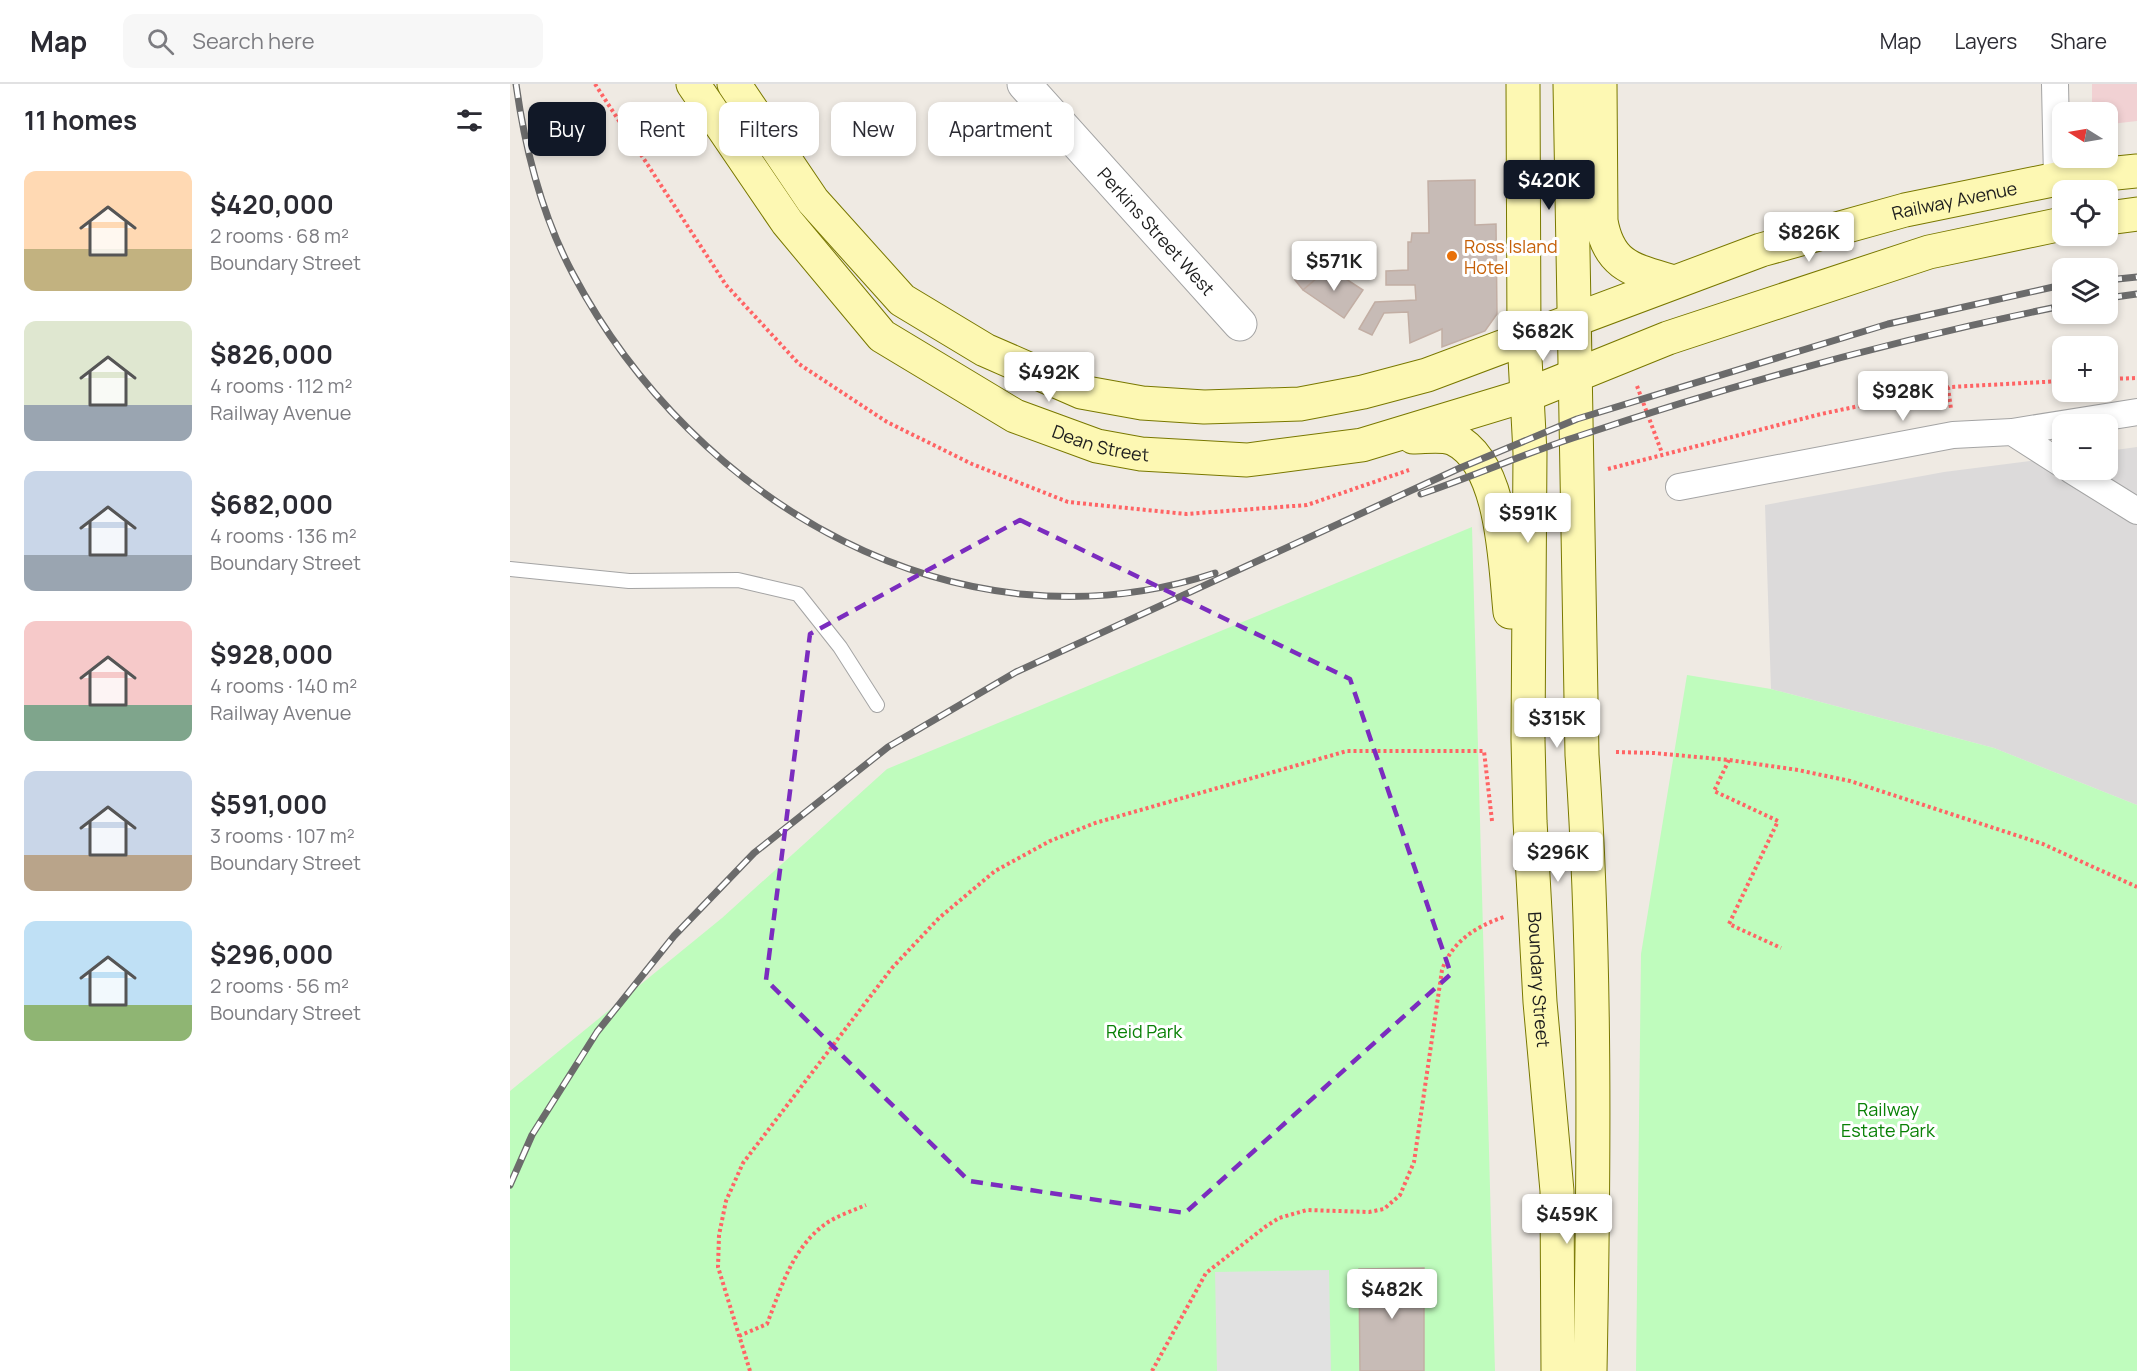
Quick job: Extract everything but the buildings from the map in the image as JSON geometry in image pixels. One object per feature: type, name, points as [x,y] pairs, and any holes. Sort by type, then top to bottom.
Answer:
[{"type":"main road","name":"Dean Street","points":[[693,84],[787,222],[882,336],[1015,416],[1097,446],[1141,454],[1247,460],[1362,445],[1527,395],[1576,376]]},
{"type":"main road","points":[[734,84],[813,201],[902,300],[985,350],[1081,392],[1142,403],[1204,407],[1300,404],[1363,392],[1427,375],[1573,320]]},
{"type":"main road","name":"Boundary Street","points":[[1523,84],[1524,339],[1530,453],[1529,778],[1533,907],[1557,1191],[1558,1371]]},
{"type":"main road","points":[[1570,84],[1573,320],[1579,479],[1582,755],[1587,825],[1594,1109],[1590,1371]]},
{"type":"main road","points":[[1600,84],[1601,221],[1604,239],[1611,252],[1630,268],[1674,282]]},
{"type":"main road","name":"Railway Avenue","points":[[1573,320],[1761,250],[1905,210],[2057,178],[2137,171]]},
{"type":"main road","points":[[2118,217],[2137,214]]},
{"type":"main road","points":[[1576,376],[1668,338],[1929,252],[2052,226]]},
{"type":"main road","points":[[1383,439],[1452,438],[1473,455],[1491,486],[1499,514],[1529,778]]},
{"type":"street","name":"Perkins Street West","points":[[1024,84],[1240,324]]},
{"type":"street","points":[[2055,84],[2057,178]]},
{"type":"street","points":[[1679,487],[1953,435],[2012,432],[2137,412]]},
{"type":"street","points":[[2012,432],[2052,458]]},
{"type":"street","points":[[2087,480],[2137,511]]},
{"type":"lane","points":[[510,569],[629,581],[738,580],[798,594],[840,647],[878,705]]},
{"type":"path","points":[[595,84],[603,96]]},
{"type":"path","points":[[2118,379],[2137,378]]},
{"type":"path","points":[[1579,479],[1662,453],[1821,414],[1950,387],[2052,382]]},
{"type":"path","points":[[1637,386],[1662,453]]},
{"type":"path","points":[[750,1371],[718,1267],[719,1235],[726,1201],[744,1163],[892,968],[939,918],[995,871],[1050,841],[1095,823],[1347,751],[1484,750],[1492,821]]},
{"type":"path","points":[[1616,752],[1730,760],[1798,770],[1850,781],[2043,844],[2137,887]]},
{"type":"path","points":[[1730,760],[1714,791],[1778,821],[1729,924],[1781,948]]},
{"type":"path","points":[[1152,1371],[1206,1273],[1265,1227],[1279,1218],[1307,1210],[1369,1212],[1384,1209],[1400,1195],[1414,1162],[1442,970],[1447,957],[1476,929],[1533,907]]},
{"type":"path","points":[[739,1336],[767,1324],[790,1266],[806,1241],[825,1223],[866,1204]]},
{"type":"highlighted area","points":[[1020,520],[1350,679],[1451,974],[1185,1213],[969,1181],[766,980],[810,634]]},
{"type":"shaded area","points":[[2092,84],[2137,84],[2137,121],[2118,123],[2118,102],[2092,102]]},
{"type":"shaded area","points":[[2137,447],[2137,805],[1994,748],[1771,689],[1765,505],[1944,472],[2052,458],[2052,480],[2118,480],[2118,450]]},
{"type":"shaded area","points":[[1329,1270],[1331,1371],[1217,1371],[1215,1272]]},
{"type":"green space","name":"Reid Park","points":[[1472,527],[1495,1371],[510,1371],[510,1091],[722,918],[887,769]]},
{"type":"green space","name":"Railway Estate Park","points":[[1687,675],[1771,689],[1994,748],[2137,805],[2137,1371],[1636,1371],[1641,954]]},
{"type":"railway","points":[[516,84],[524,133],[536,182],[552,229],[573,274],[625,356],[688,429],[762,491],[843,541],[931,576],[1023,594],[1119,594],[1215,573]]},
{"type":"railway","points":[[2118,279],[2137,277]]},
{"type":"railway","points":[[510,1185],[532,1135],[597,1032],[674,936],[754,853],[888,747],[1016,672],[1460,468],[1577,419],[1888,324],[2052,287]]},
{"type":"railway","points":[[2118,297],[2137,294]]},
{"type":"railway","points":[[1421,494],[1559,443],[1758,380],[1940,333],[2052,308]]},
{"type":"place","name":"Ross Island Hotel","points":[[1452,256]]}]
